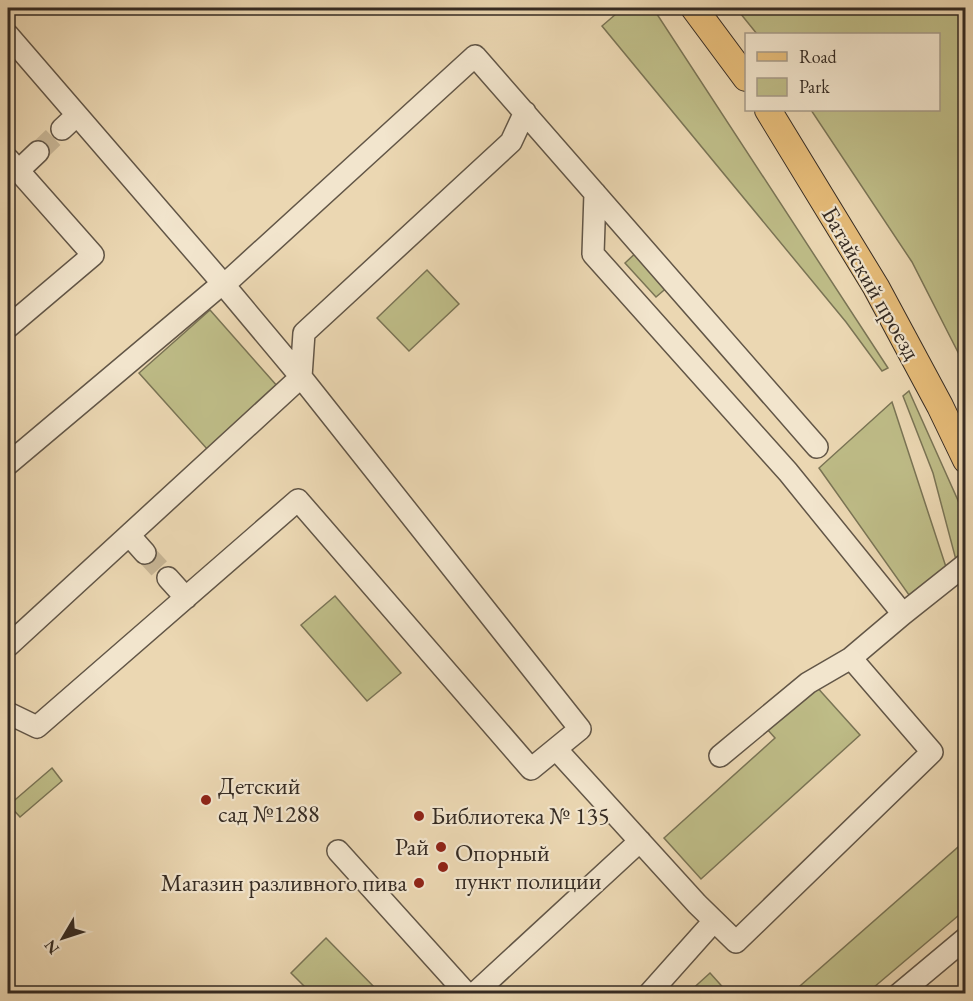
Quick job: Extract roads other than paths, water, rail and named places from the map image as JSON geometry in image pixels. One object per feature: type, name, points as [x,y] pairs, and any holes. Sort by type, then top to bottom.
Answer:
[{"type":"main road","points":[[694,8],[745,75]]},
{"type":"main road","name":"Батайский проезд","points":[[769,111],[876,287],[940,406],[966,460]]},
{"type":"lane","points":[[8,35],[69,122],[224,284],[301,377],[580,729],[531,769],[298,500],[37,727],[8,713]]},
{"type":"lane","points":[[8,464],[224,284],[476,56],[817,447]]},
{"type":"lane","points":[[8,646],[301,377],[304,333],[511,142],[525,112]]},
{"type":"lane","points":[[8,327],[93,255],[13,165],[38,152]]},
{"type":"lane","points":[[595,193],[593,254],[788,472],[903,614]]},
{"type":"lane","points":[[129,535],[145,553]]},
{"type":"lane","points":[[720,756],[808,682],[851,658],[966,564]]},
{"type":"lane","points":[[168,578],[186,598]]},
{"type":"lane","points":[[556,749],[736,942],[932,752],[851,658]]},
{"type":"lane","points":[[474,993],[640,841]]},
{"type":"lane","points":[[338,851],[466,993]]},
{"type":"lane","points":[[649,993],[714,921]]},
{"type":"lane","points":[[899,993],[966,938]]},
{"type":"tunnel","points":[[38,152],[62,129]]},
{"type":"tunnel","points":[[145,553],[168,578]]},
{"type":"place","name":"Детский сад №1288","points":[[206,800]]},
{"type":"place","name":"Библиотека № 135","points":[[419,816]]},
{"type":"place","name":"Рай","points":[[441,847]]},
{"type":"place","name":"Опорный пункт полиции","points":[[443,867]]},
{"type":"place","name":"Магазин разливного пива","points":[[419,883]]}]
